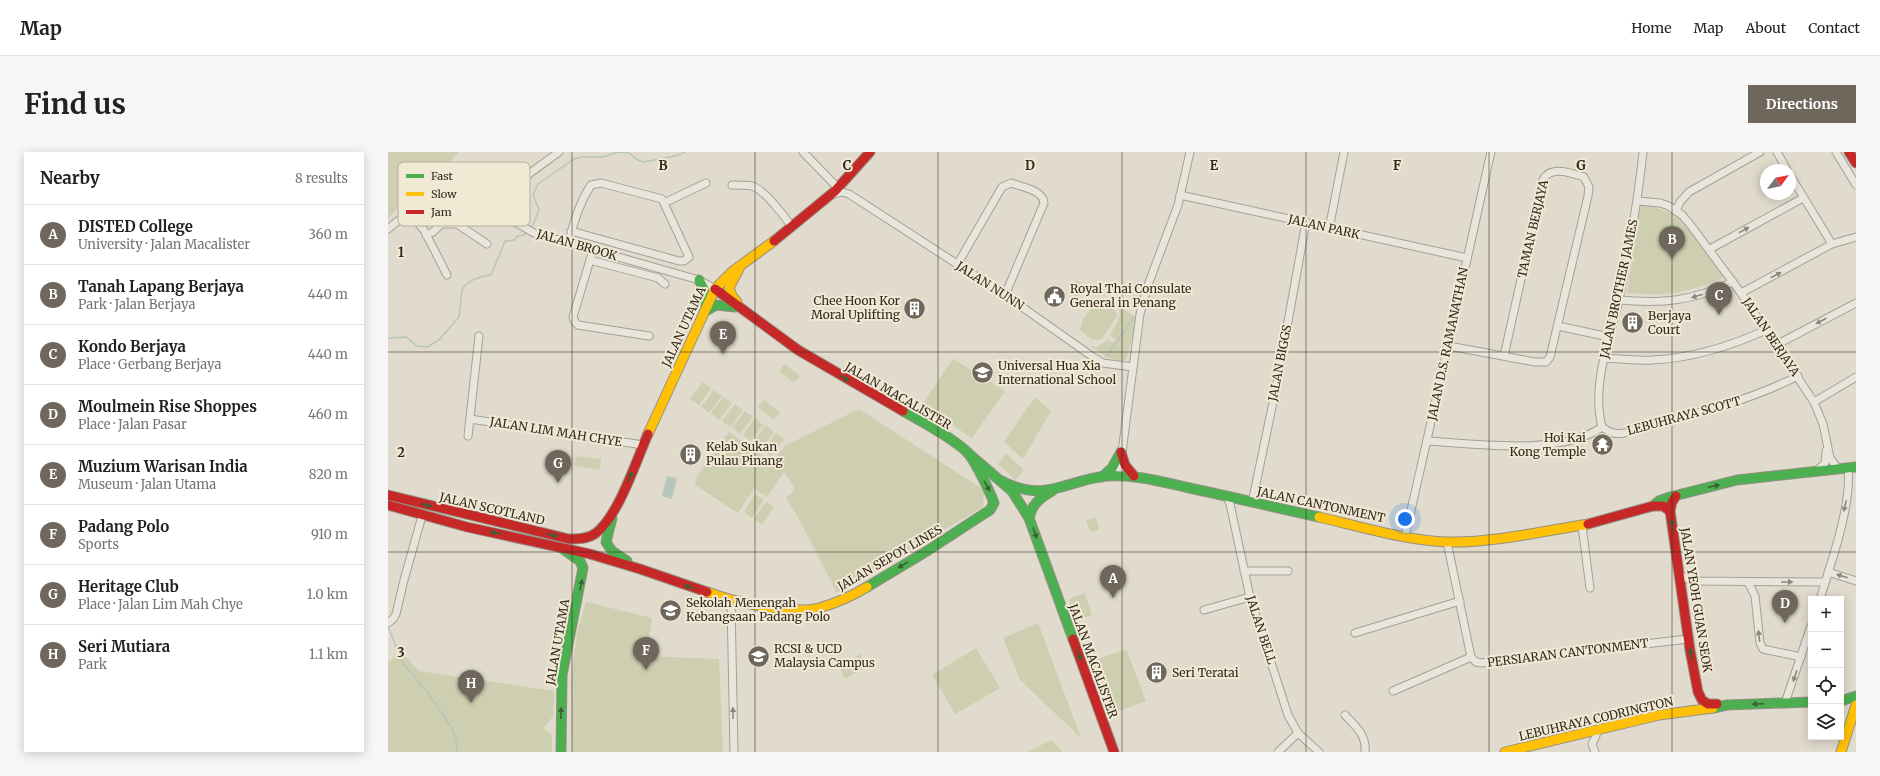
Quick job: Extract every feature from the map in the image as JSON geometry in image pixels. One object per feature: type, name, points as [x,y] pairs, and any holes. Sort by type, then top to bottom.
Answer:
[{"type":"main road","name":"JALAN UTAMA","points":[[590,537],[602,527],[625,488],[714,289],[725,277],[792,227],[838,188],[870,152]]},
{"type":"main road","points":[[1849,152],[1856,163]]},
{"type":"main road","points":[[741,266],[729,288],[732,296],[748,315]]},
{"type":"main road","points":[[725,277],[713,280],[699,280],[704,290],[705,309],[716,305],[737,307]]},
{"type":"main road","name":"JALAN MACALISTER","points":[[714,289],[798,350],[931,427],[967,452],[1002,481],[1018,498],[1029,518],[1114,752]]},
{"type":"main road","name":"JALAN SEPOY LINES","points":[[590,554],[640,569],[731,601],[796,610],[831,604],[848,598],[878,580],[981,517],[993,506],[993,498],[967,452]]},
{"type":"main road","points":[[1121,452],[1125,465],[1134,476]]},
{"type":"main road","points":[[1102,477],[1112,468],[1121,452]]},
{"type":"main road","name":"JALAN CANTONMENT","points":[[1055,490],[1102,477],[1119,475],[1134,476],[1164,481],[1252,503],[1405,536],[1447,542],[1475,541],[1582,526],[1608,520],[1653,506],[1659,501],[1737,480],[1852,467]]},
{"type":"main road","points":[[1002,481],[1016,489],[1026,492],[1055,490]]},
{"type":"main road","points":[[1029,518],[1032,506],[1035,502],[1055,490]]},
{"type":"main road","name":"JALAN SCOTLAND","points":[[388,495],[569,539],[576,540],[590,537]]},
{"type":"main road","points":[[1653,506],[1663,506],[1670,511],[1672,502],[1676,496]]},
{"type":"main road","name":"JALAN SCOTLAND","points":[[388,505],[422,516],[590,554]]},
{"type":"main road","name":"JALAN YEOH GUAN SEOK","points":[[1670,511],[1688,639],[1698,692]]},
{"type":"main road","points":[[612,512],[606,542],[607,546],[615,554],[640,569]]},
{"type":"main road","name":"JALAN UTAMA","points":[[561,752],[562,675],[583,568],[580,561],[562,548]]},
{"type":"main road","points":[[1698,692],[1702,700],[1708,704],[1727,706]]},
{"type":"main road","points":[[1682,711],[1697,703],[1698,692]]},
{"type":"main road","points":[[1844,700],[1856,696]]},
{"type":"main road","name":"LEBUHRAYA CODRINGTON","points":[[1505,752],[1682,711],[1727,706],[1808,702]]},
{"type":"main road","points":[[1841,752],[1856,705]]},
{"type":"street","points":[[530,173],[559,152]]},
{"type":"street","points":[[803,152],[838,188]]},
{"type":"street","points":[[1119,475],[1140,314],[1148,285],[1180,195],[1190,152]]},
{"type":"street","points":[[1329,229],[1344,152]]},
{"type":"street","name":"JALAN D.S. RAMANATHAN","points":[[1405,536],[1449,346],[1491,152]]},
{"type":"street","name":"JALAN BROTHER JAMES","points":[[1602,427],[1600,419],[1600,386],[1604,358],[1618,300],[1638,201],[1643,152]]},
{"type":"street","points":[[1676,211],[1680,202],[1689,192],[1760,152]]},
{"type":"street","points":[[1778,152],[1784,164]]},
{"type":"street","points":[[1836,152],[1856,185]]},
{"type":"street","name":"TAMAN BERJAYA","points":[[1449,346],[1535,362],[1546,362],[1550,357],[1589,187],[1584,177],[1554,171],[1546,175],[1543,180],[1504,356]]},
{"type":"street","points":[[845,181],[850,194]]},
{"type":"street","points":[[569,243],[572,231],[583,200],[591,186],[601,183],[658,197],[664,203],[689,255],[689,258],[684,261],[679,261],[572,231]]},
{"type":"street","points":[[664,203],[706,183]]},
{"type":"street","points":[[957,265],[1002,187],[1011,183],[1038,193],[1044,199],[1044,203],[1006,295]]},
{"type":"street","points":[[732,185],[751,186],[758,189],[792,227]]},
{"type":"street","points":[[1796,185],[1832,244]]},
{"type":"street","points":[[1795,202],[1798,188]]},
{"type":"street","points":[[831,194],[842,192],[850,194]]},
{"type":"street","name":"JALAN NUNN","points":[[850,194],[957,265],[1006,295],[1093,358],[1103,363],[1133,367]]},
{"type":"street","name":"JALAN PARK","points":[[1180,195],[1306,222],[1329,229],[1467,258]]},
{"type":"street","points":[[1710,249],[1803,198]]},
{"type":"street","name":"JALAN BERJAYA","points":[[1638,201],[1660,203],[1676,211],[1690,223],[1710,249],[1742,293],[1814,402],[1823,424],[1831,462],[1838,469]]},
{"type":"street","name":"JALAN BROOK","points":[[388,229],[398,220]]},
{"type":"street","name":"JALAN BIGGS","points":[[1252,503],[1276,388],[1306,222]]},
{"type":"street","points":[[421,226],[447,275]]},
{"type":"street","points":[[426,235],[433,232],[439,226]]},
{"type":"street","points":[[459,226],[487,244]]},
{"type":"street","name":"JALAN BROOK","points":[[520,226],[534,233],[699,280],[714,289]]},
{"type":"street","points":[[1742,293],[1832,244],[1856,237]]},
{"type":"street","points":[[593,250],[573,317],[575,322],[578,325],[649,336]]},
{"type":"street","points":[[590,260],[658,278],[666,284]]},
{"type":"street","points":[[1618,300],[1666,302],[1694,296],[1733,282]]},
{"type":"street","points":[[1776,345],[1856,303]]},
{"type":"street","points":[[1558,326],[1609,337]]},
{"type":"street","points":[[1604,358],[1642,360],[1680,356],[1729,344],[1766,330]]},
{"type":"street","points":[[468,436],[480,336]]},
{"type":"street","name":"LEBUHRAYA SCOTT","points":[[1602,427],[1617,435],[1744,400],[1765,392],[1798,376]]},
{"type":"street","points":[[1814,402],[1856,377]]},
{"type":"street","name":"JALAN LIM MAH CHYE","points":[[470,418],[643,445]]},
{"type":"street","points":[[1427,441],[1487,445],[1538,444],[1574,441],[1602,427]]},
{"type":"street","name":"JALAN BERJAYA","points":[[1818,470],[1825,463],[1827,448]]},
{"type":"street","points":[[1821,596],[1835,549],[1852,467]]},
{"type":"street","name":"JALAN BELL","points":[[1227,497],[1230,504],[1250,597],[1288,715],[1298,733],[1319,752]]},
{"type":"street","points":[[390,622],[396,614],[422,516]]},
{"type":"street","points":[[1582,526],[1590,588]]},
{"type":"street","name":"PERSIARAN CANTONMENT","points":[[1447,542],[1471,657],[1476,662],[1482,663],[1688,639]]},
{"type":"street","points":[[1244,571],[1288,571]]},
{"type":"street","points":[[1828,572],[1856,580]]},
{"type":"street","points":[[1679,575],[1693,581],[1825,582]]},
{"type":"street","points":[[1748,582],[1755,596]]},
{"type":"street","points":[[1762,582],[1757,586],[1755,596],[1760,643],[1763,649],[1801,657]]},
{"type":"street","points":[[1204,610],[1250,597]]},
{"type":"street","points":[[731,601],[734,752]]},
{"type":"street","points":[[1355,633],[1460,601]]},
{"type":"street","points":[[1785,703],[1809,632]]},
{"type":"street","points":[[1392,691],[1471,657]]},
{"type":"street","points":[[1345,715],[1360,730],[1364,738],[1365,752]]},
{"type":"street","points":[[1595,752],[1592,744],[1596,736],[1596,730]]},
{"type":"street","points":[[1278,752],[1298,733]]},
{"type":"green space","points":[[388,152],[459,152],[450,162],[398,162],[398,208],[388,218]]},
{"type":"green space","points":[[1641,204],[1665,211],[1684,223],[1699,241],[1724,277],[1699,287],[1666,294],[1627,293]]},
{"type":"green space","points":[[1076,280],[1085,286],[1078,298],[1069,292]]},
{"type":"green space","points":[[1098,298],[1115,310],[1117,316],[1102,339],[1093,340],[1080,330],[1084,317],[1093,306],[1091,305]]},
{"type":"green space","points":[[1117,305],[1138,319],[1126,360],[1122,362],[1105,356],[1090,346],[1097,347],[1108,340],[1114,343],[1116,340],[1110,335],[1120,313]]},
{"type":"green space","points":[[953,359],[1005,391],[972,438],[922,405]]},
{"type":"green space","points":[[785,364],[800,376],[794,383],[779,371]]},
{"type":"green space","points":[[703,382],[711,388],[699,405],[690,399]]},
{"type":"green space","points":[[714,390],[722,396],[709,413],[701,407]]},
{"type":"green space","points":[[724,397],[732,403],[719,420],[711,413]]},
{"type":"green space","points":[[1035,397],[1051,411],[1023,459],[1004,442]]},
{"type":"green space","points":[[764,400],[780,412],[774,420],[758,407]]},
{"type":"green space","points":[[735,404],[743,410],[730,427],[722,421]]},
{"type":"green space","points":[[859,409],[984,490],[983,507],[837,593],[799,519],[786,498],[795,489],[784,472],[767,497],[754,488],[738,513],[695,485],[697,476],[729,432],[772,463],[785,446]]},
{"type":"green space","points":[[745,411],[753,417],[740,434],[732,427]]},
{"type":"green space","points":[[755,418],[763,425],[751,441],[743,435]]},
{"type":"green space","points":[[766,425],[774,432],[761,449],[753,442]]},
{"type":"green space","points":[[776,433],[784,439],[771,456],[763,450]]},
{"type":"green space","points":[[1006,454],[1024,470],[1015,480],[998,464]]},
{"type":"green space","points":[[576,456],[601,459],[600,470],[575,466]]},
{"type":"green space","points":[[755,494],[764,500],[752,518],[744,512]]},
{"type":"green space","points":[[766,502],[774,507],[762,525],[754,519]]},
{"type":"green space","points":[[1096,517],[1099,530],[1090,532],[1086,520]]},
{"type":"green space","points":[[1085,593],[1092,615],[1077,621],[1069,599]]},
{"type":"green space","points":[[586,602],[652,618],[646,656],[719,659],[723,752],[572,752],[571,680],[577,633]]},
{"type":"green space","points":[[1038,623],[1081,738],[1020,680],[1003,638]]},
{"type":"green space","points":[[976,648],[1000,688],[955,714],[932,675]]},
{"type":"green space","points":[[1126,649],[1146,701],[1111,714],[1090,662]]},
{"type":"green space","points":[[403,654],[419,671],[554,691],[553,716],[544,728],[552,735],[552,752],[388,752],[388,662]]},
{"type":"green space","points":[[860,654],[867,666],[845,679],[839,667]]},
{"type":"green space","points":[[1051,740],[1063,752],[1028,752]]},
{"type":"shaded area","points":[[667,476],[677,478],[672,499],[662,496]]},
{"type":"waterway","points":[[529,228],[533,225],[539,210],[533,195],[538,184],[574,159],[582,157],[603,157],[618,152],[629,153],[638,160],[644,162],[675,156],[685,152]]},
{"type":"waterway","points":[[388,338],[406,337],[417,346],[427,347],[439,340],[459,317],[462,290],[464,287],[475,279],[491,275],[505,241],[514,240],[518,236],[525,235],[527,231]]},
{"type":"waterway","points":[[1118,340],[1134,317]]},
{"type":"waterway","points":[[1106,357],[1116,342]]},
{"type":"waterway","points":[[388,627],[403,663],[429,694],[451,727],[456,739],[457,752]]},
{"type":"traffic: fast","points":[[699,280],[704,289],[706,306]]},
{"type":"traffic: fast","points":[[704,312],[716,305],[735,307]]},
{"type":"traffic: fast","points":[[867,587],[927,551],[990,510],[994,503],[977,468],[966,451],[944,434],[903,411]]},
{"type":"traffic: fast","points":[[1102,477],[1112,468],[1121,452]]},
{"type":"traffic: fast","points":[[968,453],[1012,491],[1029,518],[1073,639]]},
{"type":"traffic: fast","points":[[1653,506],[1659,501],[1670,497],[1737,480],[1856,467]]},
{"type":"traffic: fast","points":[[1002,481],[1017,488],[1043,491],[1092,478],[1129,476],[1319,517]]},
{"type":"traffic: fast","points":[[1029,518],[1034,505],[1052,491]]},
{"type":"traffic: fast","points":[[612,518],[606,542],[612,551],[627,561]]},
{"type":"traffic: fast","points":[[561,752],[562,675],[583,568],[580,561],[563,549]]},
{"type":"traffic: fast","points":[[1844,700],[1856,696]]},
{"type":"traffic: fast","points":[[1713,708],[1727,705],[1808,702]]},
{"type":"traffic: slow","points":[[648,434],[715,289],[733,271],[774,241]]},
{"type":"traffic: slow","points":[[737,302],[732,296],[729,288],[739,269]]},
{"type":"traffic: slow","points":[[1319,517],[1400,536],[1448,542],[1500,539],[1588,524]]},
{"type":"traffic: slow","points":[[707,592],[732,600],[778,609],[807,610],[832,604],[867,587]]},
{"type":"traffic: slow","points":[[1841,752],[1856,705]]},
{"type":"traffic: slow","points":[[1505,752],[1659,715],[1713,708]]},
{"type":"traffic: jam","points":[[774,241],[835,191],[870,152]]},
{"type":"traffic: jam","points":[[1849,152],[1856,163]]},
{"type":"traffic: jam","points":[[715,289],[798,350],[903,411]]},
{"type":"traffic: jam","points":[[388,495],[569,539],[586,538],[596,533],[612,514],[626,487],[648,434]]},
{"type":"traffic: jam","points":[[1121,452],[1125,465],[1134,476]]},
{"type":"traffic: jam","points":[[1676,496],[1672,502],[1670,511],[1690,650],[1698,692],[1702,700],[1708,704],[1717,704]]},
{"type":"traffic: jam","points":[[388,505],[467,527],[590,554],[707,592]]},
{"type":"traffic: jam","points":[[1588,524],[1653,506],[1663,506],[1670,511]]},
{"type":"traffic: jam","points":[[1073,639],[1114,752]]},
{"type":"place","name":"Tanah Lapang Berjaya","points":[[1672,259]]},
{"type":"place","name":"Royal Thai Consulate General in Penang","points":[[1055,296]]},
{"type":"place","name":"Chee Hoon Kor Moral Uplifting","points":[[915,308]]},
{"type":"place","name":"Kondo Berjaya","points":[[1719,315]]},
{"type":"place","name":"Berjaya Court","points":[[1632,323]]},
{"type":"place","name":"Muzium Warisan India","points":[[723,354]]},
{"type":"place","name":"Universal Hua Xia International School","points":[[983,373]]},
{"type":"place","name":"Hoi Kai Kong Temple","points":[[1602,445]]},
{"type":"place","name":"Kelab Sukan Pulau Pinang","points":[[690,454]]},
{"type":"place","name":"Heritage Club","points":[[558,483]]},
{"type":"place","name":"DISTED College","points":[[1113,598]]},
{"type":"place","name":"Sekolah Menengah Kebangsaan Padang Polo","points":[[671,610]]},
{"type":"place","name":"Moulmein Rise Shoppes","points":[[1785,623]]},
{"type":"place","name":"RCSI & UCD Malaysia Campus","points":[[758,656]]},
{"type":"place","name":"Padang Polo","points":[[646,670]]},
{"type":"place","name":"Seri Teratai","points":[[1157,673]]},
{"type":"place","name":"Seri Mutiara","points":[[471,703]]}]
